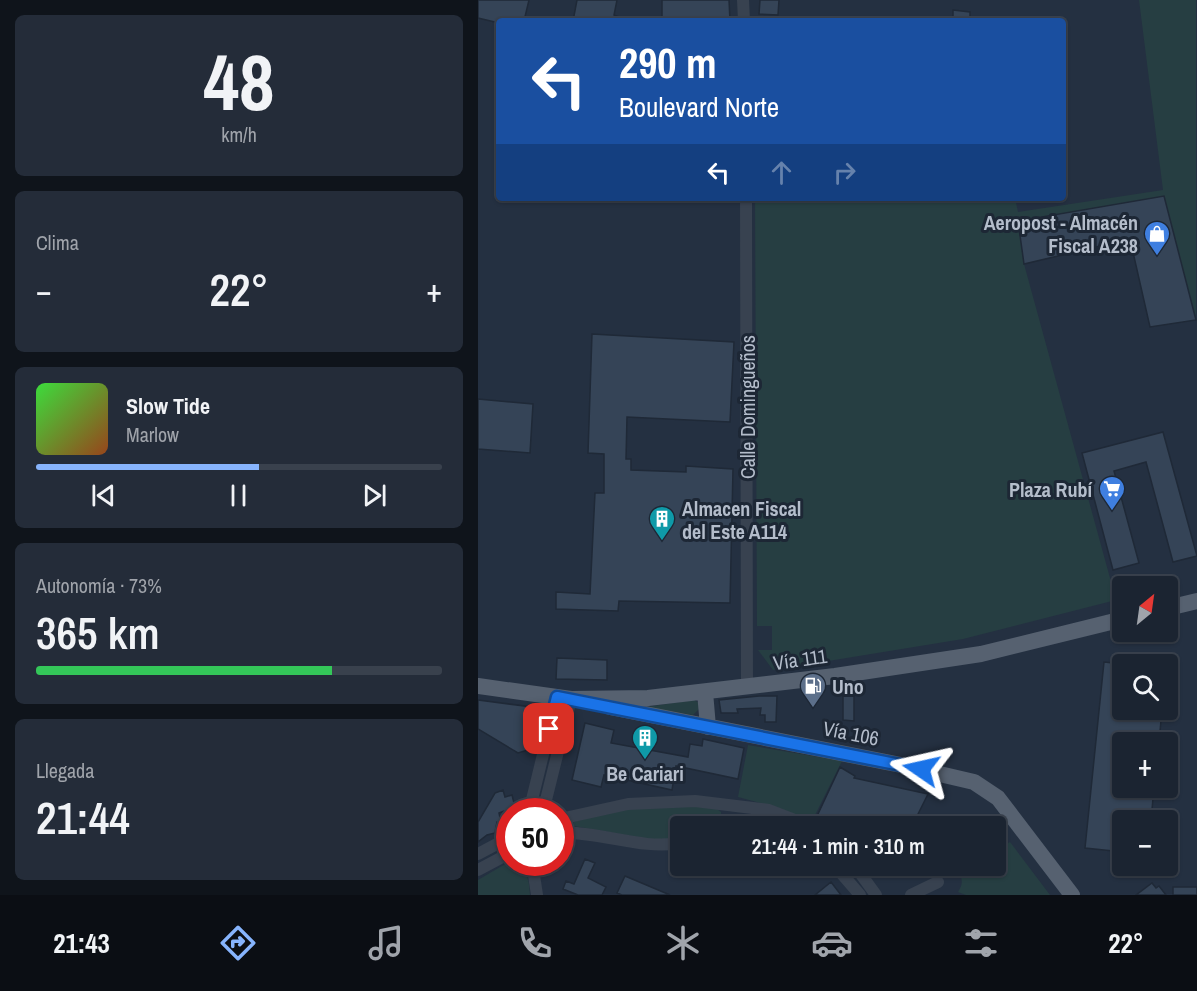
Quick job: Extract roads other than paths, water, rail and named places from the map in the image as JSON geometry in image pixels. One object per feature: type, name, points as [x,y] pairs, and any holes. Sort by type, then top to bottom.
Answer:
[{"type":"main road","points":[[1178,606],[1196,601]]},
{"type":"main road","name":"Vía 111","points":[[478,686],[564,698],[628,700],[747,687],[981,654],[1112,622]]},
{"type":"main road","points":[[705,692],[708,727]]},
{"type":"main road","name":"Vía 106","points":[[564,698],[931,771],[974,783],[998,798],[1072,895]]},
{"type":"street","points":[[743,0],[744,18]]},
{"type":"street","name":"Calle Domingueños","points":[[746,201],[747,687]]},
{"type":"street","points":[[533,798],[564,698]]},
{"type":"street","points":[[546,798],[564,698]]},
{"type":"street","points":[[574,816],[628,804],[695,801],[769,810],[785,816]]},
{"type":"street","points":[[738,806],[738,816]]},
{"type":"street","points":[[574,834],[651,844],[670,843]]},
{"type":"street","points":[[478,854],[496,845]]},
{"type":"street","points":[[478,870],[496,860]]},
{"type":"street","points":[[534,876],[537,895]]},
{"type":"street","points":[[844,876],[860,895]]},
{"type":"street","points":[[862,876],[876,895]]},
{"type":"street","points":[[912,895],[938,882]]},
{"type":"place","name":"Aeropost - Almacén Fiscal A238","points":[[1157,257]]},
{"type":"place","name":"Plaza Rubí","points":[[1112,512]]},
{"type":"place","name":"Almacen Fiscal del Este A114","points":[[662,542]]},
{"type":"place","name":"Uno","points":[[813,709]]},
{"type":"place","name":"Be Cariari","points":[[645,761]]}]
